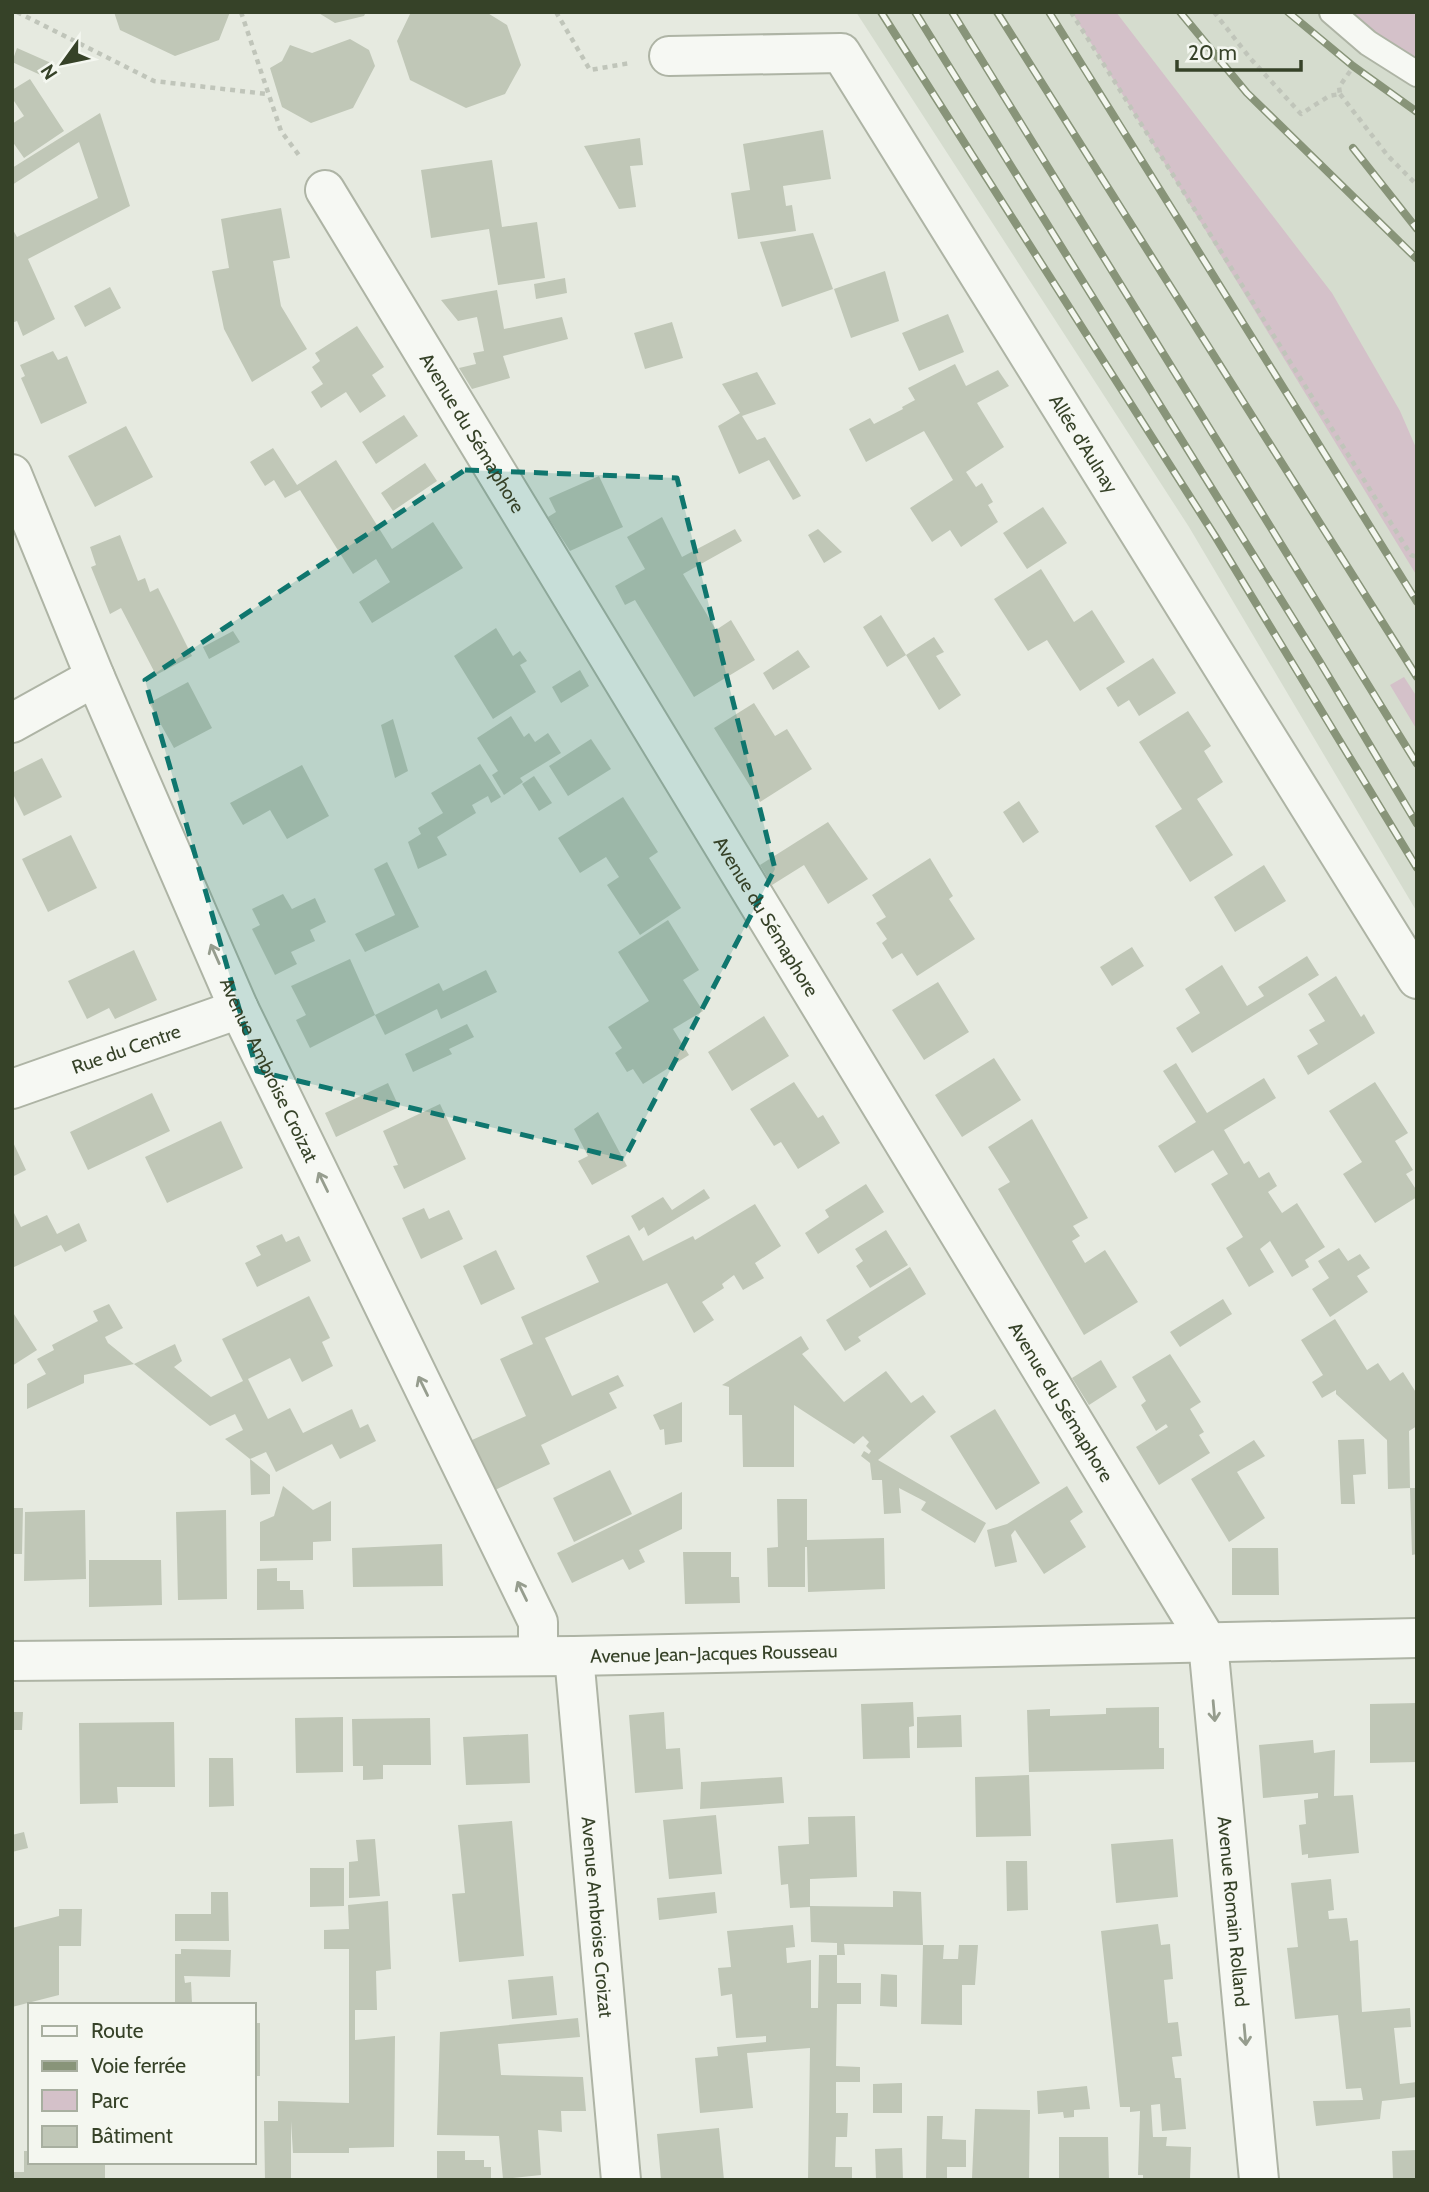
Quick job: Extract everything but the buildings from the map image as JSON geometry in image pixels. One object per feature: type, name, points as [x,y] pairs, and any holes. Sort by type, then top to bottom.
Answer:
[{"type":"street","name":"Allée d'Aulnay","points":[[669,56],[841,53],[1417,979]]},
{"type":"street","name":"Avenue du Sémaphore","points":[[325,190],[1208,1643]]},
{"type":"street","name":"Avenue Ambroise Croizat","points":[[12,474],[95,677],[239,1009],[537,1622],[556,1656],[621,2180]]},
{"type":"street","points":[[12,723],[95,677]]},
{"type":"street","name":"Rue du Centre","points":[[12,1089],[239,1009]]},
{"type":"street","name":"Avenue Jean-Jacques Rousseau","points":[[12,1661],[556,1656],[1417,1638]]},
{"type":"street","name":"Avenue Romain Rolland","points":[[1208,1643],[1258,2180]]},
{"type":"lane","points":[[1332,12],[1368,43],[1417,74]]},
{"type":"path","points":[[17,12],[155,81],[267,94]]},
{"type":"path","points":[[241,12],[281,131],[325,190]]},
{"type":"path","points":[[556,12],[590,70],[669,56]]},
{"type":"path","points":[[1071,12],[1411,555],[1417,557]]},
{"type":"path","points":[[1214,12],[1250,58],[1301,114],[1317,102],[1340,94]]},
{"type":"path","points":[[1368,43],[1339,87],[1340,94],[1388,156],[1417,185]]},
{"type":"highlighted area","points":[[465,470],[677,478],[775,869],[624,1159],[257,1071],[145,680]]},
{"type":"shaded area","points":[[856,12],[1417,12],[1417,912],[1189,527]]},
{"type":"green space","points":[[1072,12],[1116,12],[1332,293],[1400,411],[1417,450],[1417,576]]},
{"type":"green space","points":[[1347,12],[1417,12],[1417,65]]},
{"type":"green space","points":[[1404,677],[1417,697],[1417,730],[1390,685]]},
{"type":"railway","points":[[881,12],[1215,536],[1417,868]]},
{"type":"railway","points":[[915,12],[1320,662],[1417,824]]},
{"type":"railway","points":[[952,12],[1417,764]]},
{"type":"railway","points":[[997,12],[1417,677]]},
{"type":"railway","points":[[1049,12],[1417,602]]},
{"type":"railway","points":[[1180,12],[1247,93],[1417,259]]},
{"type":"railway","points":[[1288,12],[1353,66],[1417,112]]},
{"type":"railway","points":[[1353,148],[1417,229]]}]
